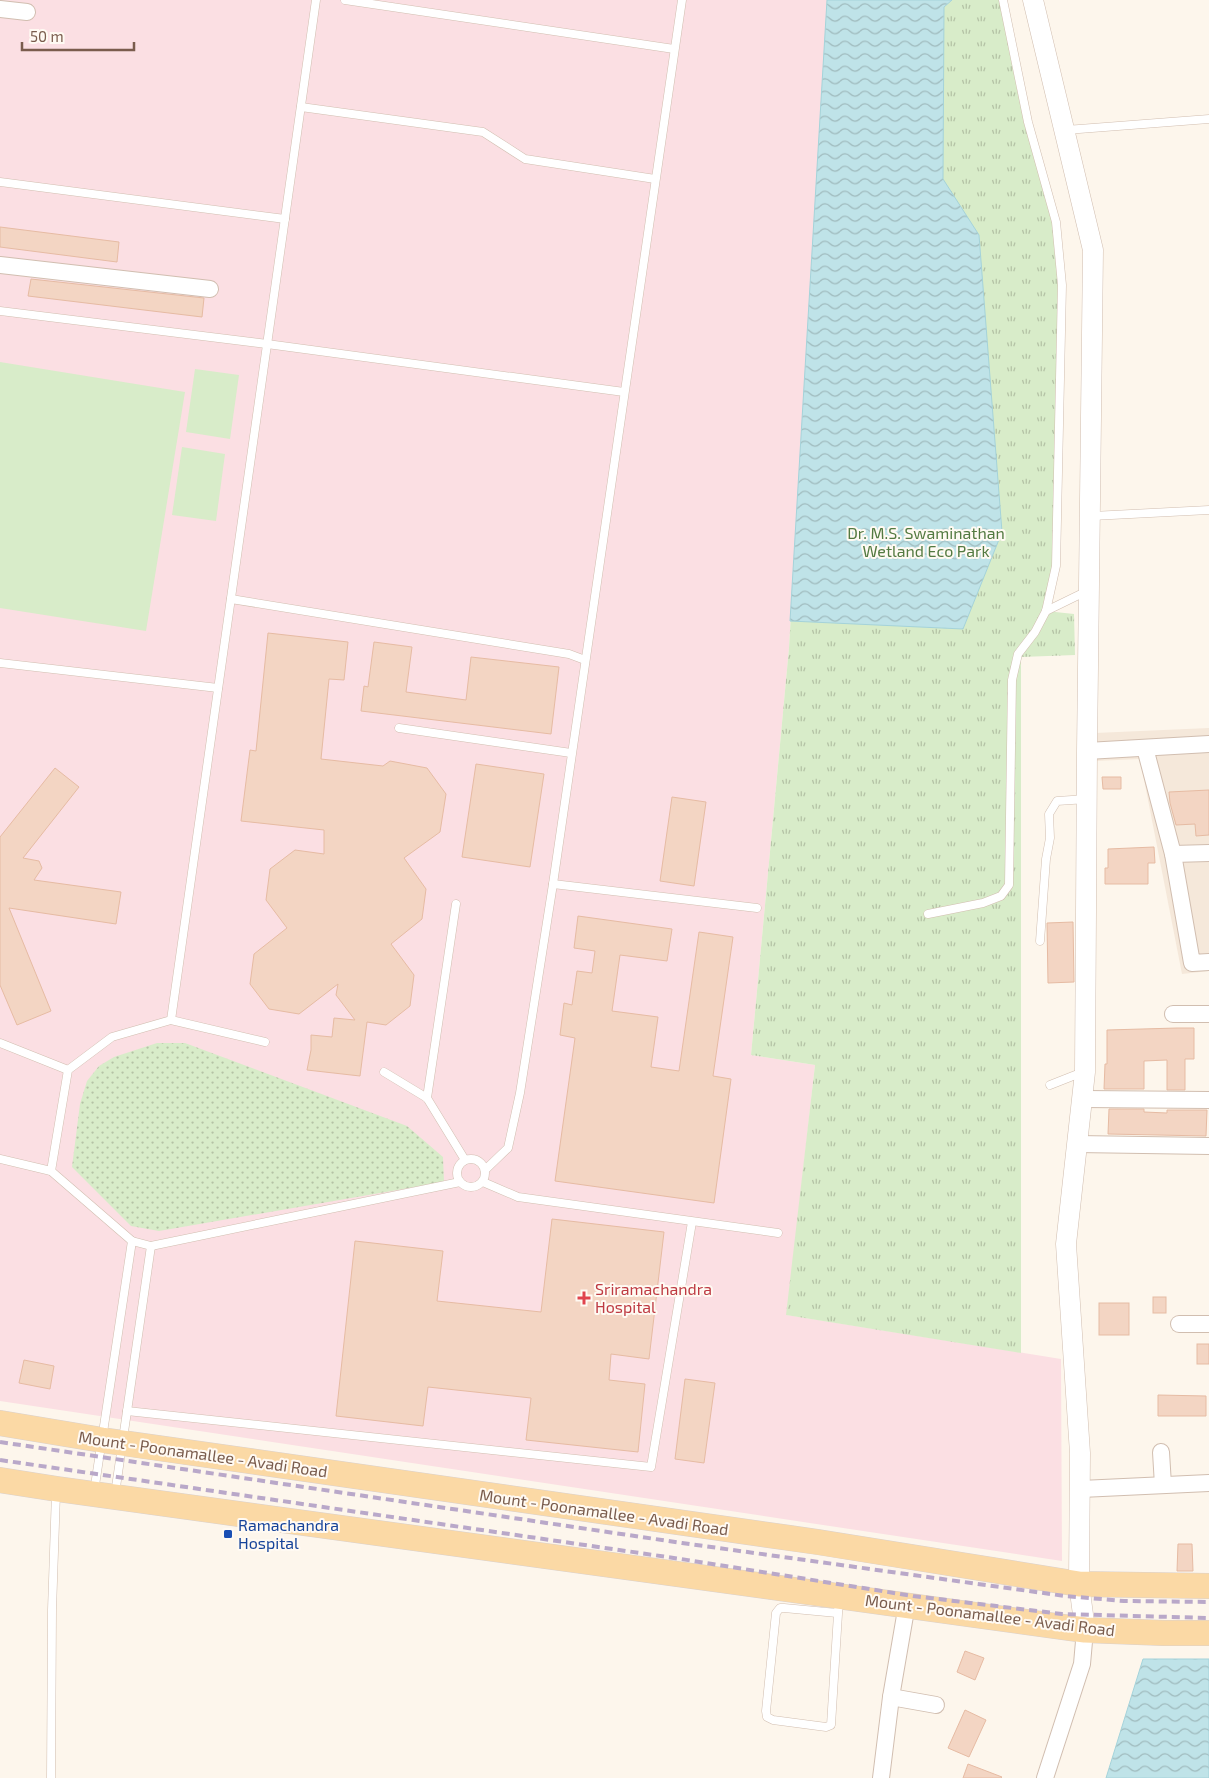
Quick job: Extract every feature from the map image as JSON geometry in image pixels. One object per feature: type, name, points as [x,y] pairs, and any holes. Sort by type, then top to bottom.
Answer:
[{"type":"main road","name":"Mount - Poonamallee - Avadi Road","points":[[0,1423],[112,1441],[818,1542],[1079,1584],[1209,1586]]},
{"type":"main road","name":"Mount - Poonamallee - Avadi Road","points":[[0,1480],[838,1605],[907,1604],[1085,1630],[1209,1633]]},
{"type":"street","points":[[1033,0],[1093,250],[1086,799],[1085,1072],[1066,1244],[1080,1443],[1079,1584],[1085,1630],[1082,1664],[1045,1778]]},
{"type":"street","points":[[0,9],[27,12]]},
{"type":"street","points":[[0,265],[210,289]]},
{"type":"street","points":[[1087,751],[1209,744]]},
{"type":"street","points":[[1145,748],[1173,854],[1192,964],[1209,962]]},
{"type":"street","points":[[1173,854],[1209,853]]},
{"type":"street","points":[[1173,1014],[1209,1014]]},
{"type":"street","points":[[1083,1099],[1209,1100]]},
{"type":"street","points":[[1078,1144],[1209,1146]]},
{"type":"street","points":[[1179,1324],[1209,1324]]},
{"type":"street","points":[[1162,1452],[1163,1485]]},
{"type":"street","points":[[1081,1489],[1209,1483]]},
{"type":"street","points":[[881,1778],[891,1697],[907,1604]]},
{"type":"street","points":[[891,1697],[936,1705]]},
{"type":"lane","points":[[171,1020],[316,0]]},
{"type":"lane","points":[[345,0],[674,49]]},
{"type":"lane","points":[[485,1170],[508,1148],[520,1093],[553,884],[682,0]]},
{"type":"lane","points":[[928,914],[983,904],[1000,896],[1009,884],[1012,680],[1018,654],[1035,632],[1046,611],[1056,566],[1062,285],[1056,222],[1028,122],[1003,0]]},
{"type":"lane","points":[[300,107],[483,132],[525,159],[655,179]]},
{"type":"lane","points":[[1064,130],[1209,119]]},
{"type":"lane","points":[[0,182],[285,219]]},
{"type":"lane","points":[[0,311],[267,344],[624,392]]},
{"type":"lane","points":[[1090,516],[1209,510]]},
{"type":"lane","points":[[1046,611],[1089,590]]},
{"type":"lane","points":[[231,600],[569,654],[585,660]]},
{"type":"lane","points":[[0,663],[218,688]]},
{"type":"lane","points":[[400,728],[571,753]]},
{"type":"lane","points":[[1040,941],[1046,859],[1050,838],[1049,814],[1057,801],[1086,799]]},
{"type":"lane","points":[[553,884],[757,908]]},
{"type":"lane","points":[[427,1098],[456,904]]},
{"type":"lane","points":[[51,1171],[68,1070],[112,1037],[171,1020],[264,1042]]},
{"type":"lane","points":[[0,1043],[68,1070]]},
{"type":"lane","points":[[384,1072],[427,1098],[465,1160]]},
{"type":"lane","points":[[1050,1085],[1085,1072]]},
{"type":"lane","points":[[471,1158],[482,1164],[486,1176],[478,1186],[472,1188],[460,1182],[457,1170],[465,1160],[471,1158]]},
{"type":"lane","points":[[0,1159],[51,1171],[132,1242],[151,1246],[460,1182]]},
{"type":"lane","points":[[483,1182],[518,1197],[778,1233]]},
{"type":"lane","points":[[127,1411],[650,1467],[692,1222]]},
{"type":"lane","points":[[104,1495],[112,1441],[132,1242]]},
{"type":"lane","points":[[104,1495],[112,1441],[127,1411],[151,1246]]},
{"type":"lane","points":[[51,1778],[52,1610],[57,1489]]},
{"type":"lane","points":[[838,1605],[831,1725],[826,1727],[772,1720],[767,1717],[766,1711],[776,1614],[780,1608],[838,1605]]},
{"type":"shaded area","points":[[0,0],[827,0],[789,648],[751,1055],[815,1065],[787,1315],[1061,1359],[1062,1561],[0,1401]]},
{"type":"shaded area","points":[[1209,728],[1209,971],[1182,974],[1140,759],[1095,761],[1095,733]]},
{"type":"green space","name":"Dr. M.S. Swaminathan Wetland Eco Park","points":[[827,0],[1003,0],[1049,198],[1062,285],[1056,565],[1046,611],[1074,614],[1075,655],[1021,657],[1021,1353],[786,1315],[815,1065],[751,1055],[789,648]]},
{"type":"green space","points":[[0,362],[185,392],[146,631],[0,608]]},
{"type":"green space","points":[[195,369],[239,375],[230,439],[186,432]]},
{"type":"green space","points":[[182,447],[225,454],[216,521],[172,515]]},
{"type":"green space","points":[[157,1043],[185,1043],[407,1126],[443,1157],[444,1182],[159,1231],[131,1226],[72,1167],[80,1104],[87,1081],[99,1066],[114,1057]]},
{"type":"water","points":[[827,0],[952,0],[944,7],[943,179],[979,235],[1002,532],[963,629],[790,621]]},
{"type":"water","points":[[1143,1659],[1209,1659],[1209,1778],[1106,1778]]},
{"type":"building","points":[[0,227],[119,242],[117,262],[0,247]]},
{"type":"building","points":[[31,279],[204,298],[202,317],[28,296]]},
{"type":"building","points":[[268,633],[348,642],[344,680],[329,679],[321,759],[383,766],[390,761],[427,768],[446,794],[440,832],[404,858],[426,889],[422,919],[391,944],[414,975],[410,1006],[386,1025],[367,1022],[360,1076],[307,1070],[311,1050],[311,1035],[332,1037],[334,1018],[355,1020],[336,995],[338,984],[299,1014],[269,1009],[250,984],[254,954],[287,928],[266,900],[270,869],[295,850],[324,854],[324,830],[241,821],[250,750],[256,751]]},
{"type":"building","points":[[374,642],[412,647],[406,692],[466,700],[471,657],[559,667],[551,734],[361,711],[364,686],[368,687]]},
{"type":"building","points":[[476,764],[544,774],[530,867],[462,857]]},
{"type":"building","points":[[55,768],[79,787],[23,858],[39,861],[42,868],[34,880],[121,892],[116,924],[9,908],[51,1011],[17,1025],[0,985],[0,837]]},
{"type":"building","points":[[1102,777],[1121,777],[1121,789],[1103,789]]},
{"type":"building","points":[[1209,790],[1209,835],[1196,836],[1195,824],[1176,825],[1169,792]]},
{"type":"building","points":[[672,797],[706,802],[694,886],[660,881]]},
{"type":"building","points":[[1154,847],[1155,863],[1148,863],[1148,884],[1105,884],[1105,868],[1108,868],[1108,849]]},
{"type":"building","points":[[578,916],[672,929],[667,961],[620,955],[612,1011],[658,1017],[651,1067],[679,1071],[699,932],[733,937],[713,1076],[731,1079],[714,1203],[555,1181],[575,1038],[560,1035],[564,1003],[572,1005],[577,971],[592,973],[595,951],[574,948]]},
{"type":"building","points":[[1073,922],[1074,982],[1048,983],[1047,923]]},
{"type":"building","points":[[1194,1028],[1194,1059],[1185,1059],[1185,1090],[1167,1090],[1167,1060],[1144,1061],[1144,1089],[1104,1089],[1105,1064],[1107,1064],[1107,1030]]},
{"type":"building","points":[[1109,1109],[1144,1109],[1144,1112],[1167,1113],[1167,1110],[1207,1110],[1206,1136],[1108,1134]]},
{"type":"building","points":[[552,1219],[664,1232],[649,1359],[611,1354],[609,1380],[645,1384],[638,1452],[526,1440],[531,1398],[428,1387],[423,1426],[336,1416],[355,1241],[443,1251],[437,1301],[541,1312]]},
{"type":"building","points":[[1153,1297],[1166,1297],[1166,1313],[1153,1313]]},
{"type":"building","points":[[1099,1303],[1129,1303],[1129,1335],[1099,1335]]},
{"type":"building","points":[[1197,1344],[1209,1344],[1209,1364],[1197,1364]]},
{"type":"building","points":[[24,1360],[54,1366],[50,1389],[19,1383]]},
{"type":"building","points":[[685,1379],[715,1383],[704,1463],[675,1459]]},
{"type":"building","points":[[1158,1395],[1206,1396],[1206,1416],[1158,1416]]},
{"type":"building","points":[[1178,1544],[1192,1544],[1193,1571],[1177,1571]]},
{"type":"building","points":[[965,1651],[984,1658],[975,1680],[957,1672]]},
{"type":"building","points":[[965,1710],[986,1720],[969,1757],[948,1748]]},
{"type":"building","points":[[968,1764],[1002,1777],[963,1778]]},
{"type":"railway","points":[[0,1442],[682,1543],[1065,1596],[1124,1601],[1209,1602]]},
{"type":"railway","points":[[0,1460],[681,1559],[913,1596],[1062,1614],[1209,1618]]},
{"type":"place","name":"Sriramachandra Hospital","points":[[584,1298]]},
{"type":"place","name":"Ramachandra Hospital","points":[[228,1534]]}]
